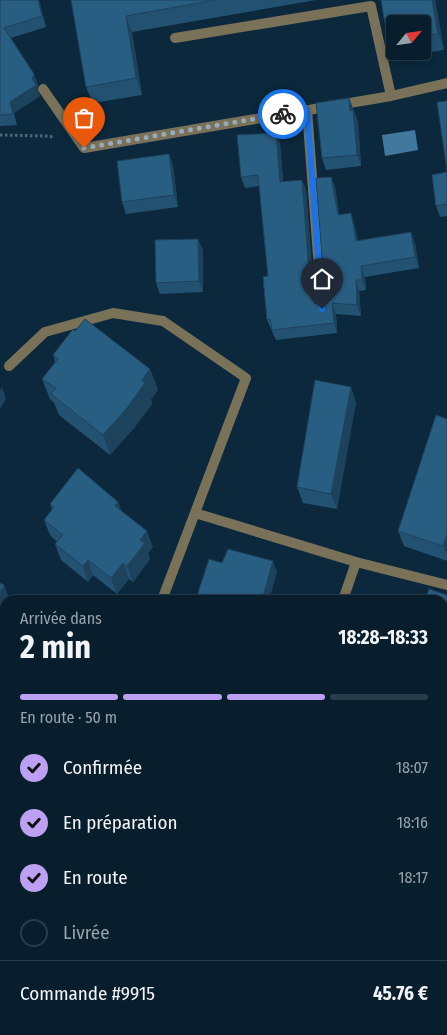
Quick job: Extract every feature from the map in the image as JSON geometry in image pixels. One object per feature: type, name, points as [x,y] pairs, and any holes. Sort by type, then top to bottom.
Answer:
[{"type":"street","points":[[175,38],[371,6],[391,96]]},
{"type":"street","points":[[43,89],[84,148],[391,96],[447,83]]},
{"type":"street","points":[[307,110],[322,309]]},
{"type":"street","points":[[9,366],[45,332],[113,313],[164,321],[246,378],[164,595]]},
{"type":"street","points":[[195,513],[356,562],[447,585]]},
{"type":"street","points":[[345,595],[356,562]]},
{"type":"path","points":[[0,135],[48,136],[84,148]]},
{"type":"water","points":[[415,130],[418,150],[385,156],[382,135]]},
{"type":"building","points":[[0,0],[38,0],[42,16],[4,28],[34,74],[32,79],[36,85],[10,102],[13,114],[0,115]]},
{"type":"building","points":[[71,0],[215,0],[126,16],[136,78],[86,87]]},
{"type":"building","points":[[381,0],[432,0],[438,34],[431,35],[431,15],[386,15],[386,30]]},
{"type":"building","points":[[349,98],[350,111],[353,110],[357,155],[322,158],[316,103]]},
{"type":"building","points":[[447,101],[447,171],[437,102]]},
{"type":"building","points":[[276,133],[280,182],[302,180],[311,299],[315,304],[322,304],[325,298],[316,178],[331,177],[338,215],[351,213],[356,241],[411,232],[415,257],[361,266],[362,280],[356,280],[357,305],[332,303],[334,323],[272,330],[270,319],[267,320],[263,277],[268,276],[258,175],[241,177],[237,135]]},
{"type":"building","points":[[169,154],[174,195],[122,202],[117,161]]},
{"type":"building","points":[[447,172],[447,204],[436,206],[432,175]]},
{"type":"building","points":[[198,239],[199,281],[156,283],[155,240]]},
{"type":"building","points":[[85,319],[150,369],[142,380],[145,383],[127,408],[103,435],[51,394],[56,388],[42,379],[58,359],[53,355],[73,329],[75,331]]},
{"type":"building","points":[[315,380],[351,387],[331,494],[297,487]]},
{"type":"building","points":[[436,415],[447,419],[447,535],[443,546],[398,531]]},
{"type":"building","points":[[78,468],[118,502],[115,506],[147,531],[140,540],[145,543],[127,566],[123,563],[111,578],[88,560],[83,566],[55,544],[63,535],[44,520],[54,507],[50,504]]},
{"type":"building","points":[[228,549],[273,561],[263,595],[197,595],[209,559],[222,563]]},
{"type":"building","points":[[0,583],[4,585],[0,594]]},
{"type":"building","points":[[429,589],[447,595],[427,595]]},
{"type":"way so far","points":[[84,148],[283,114]]},
{"type":"route","points":[[283,114],[307,110],[322,309]]}]
